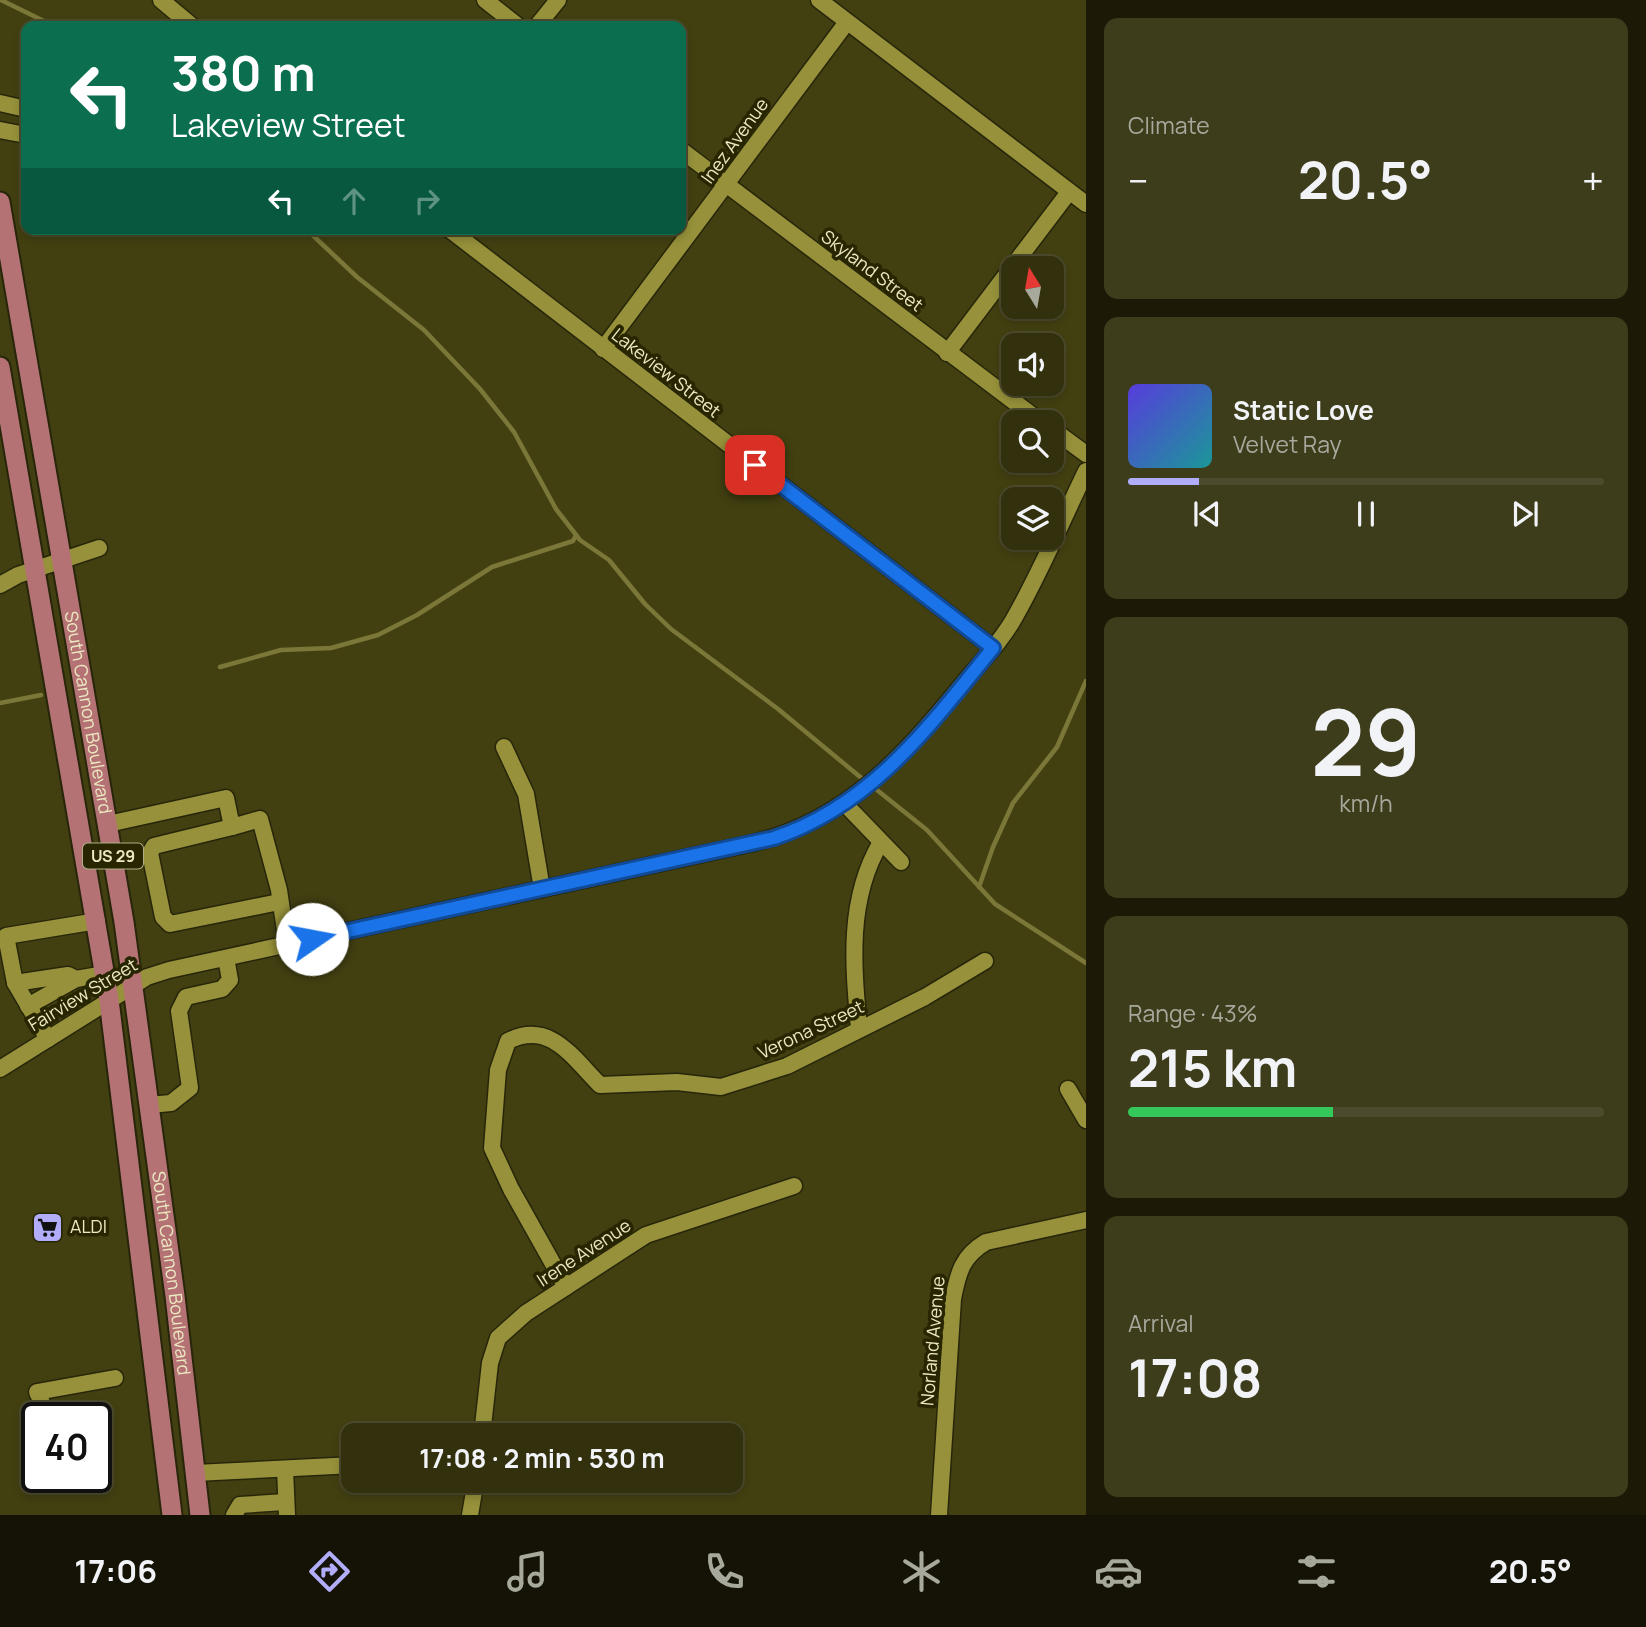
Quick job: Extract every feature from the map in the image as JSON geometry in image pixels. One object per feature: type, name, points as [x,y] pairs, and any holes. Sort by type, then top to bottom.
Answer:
[{"type":"main road","name":"South Cannon Boulevard","points":[[0,202],[108,824],[133,986],[200,1515]]},
{"type":"main road","name":"South Cannon Boulevard","points":[[0,367],[109,1000],[172,1515]]},
{"type":"street","points":[[161,0],[186,21]]},
{"type":"street","points":[[485,0],[512,21]]},
{"type":"street","points":[[541,21],[558,0]]},
{"type":"street","points":[[819,0],[1086,204]]},
{"type":"street","name":"Inez Avenue","points":[[603,349],[847,22]]},
{"type":"street","points":[[0,103],[21,109]]},
{"type":"street","points":[[0,130],[21,134]]},
{"type":"street","name":"Skyland Street","points":[[686,154],[1025,410]]},
{"type":"street","points":[[947,352],[1069,192]]},
{"type":"street","name":"Lakeview Street","points":[[457,235],[993,648]]},
{"type":"street","points":[[1064,438],[1086,454]]},
{"type":"street","name":"Fairview Street","points":[[0,1069],[109,1000],[169,970],[768,840],[800,828],[845,804],[894,765],[993,648],[1017,614],[1086,471]]},
{"type":"street","points":[[0,585],[99,548]]},
{"type":"street","points":[[504,747],[526,794],[542,889]]},
{"type":"street","points":[[108,824],[226,798],[232,827]]},
{"type":"street","points":[[845,804],[901,862]]},
{"type":"street","points":[[279,902],[170,924],[163,917],[150,853],[154,846],[260,820],[279,890],[286,944]]},
{"type":"street","points":[[859,1028],[853,963],[856,917],[864,881],[881,842]]},
{"type":"street","points":[[48,1039],[15,983],[6,936],[97,921]]},
{"type":"street","points":[[149,1105],[171,1102],[190,1088],[178,1011],[186,997],[222,989],[230,980],[226,958]]},
{"type":"street","name":"Verona Street","points":[[566,1287],[511,1189],[492,1149],[498,1070],[508,1041],[524,1033],[542,1034],[560,1045],[600,1085],[677,1082],[721,1087],[788,1066],[925,997],[985,961]]},
{"type":"street","points":[[28,1006],[76,979],[105,974]]},
{"type":"street","points":[[15,983],[68,975],[76,979]]},
{"type":"street","points":[[1068,1088],[1086,1120]]},
{"type":"street","name":"Irene Avenue","points":[[483,1423],[490,1363],[498,1338],[526,1313],[646,1235],[794,1186]]},
{"type":"street","name":"Norland Avenue","points":[[939,1515],[953,1299],[958,1270],[974,1249],[986,1242],[1086,1220]]},
{"type":"street","points":[[41,1402],[37,1392],[115,1378]]},
{"type":"street","points":[[195,1473],[341,1466]]},
{"type":"street","points":[[234,1515],[240,1505],[286,1508],[285,1469]]},
{"type":"street","points":[[470,1515],[473,1493]]},
{"type":"waterway","points":[[1,0],[44,21]]},
{"type":"waterway","points":[[312,235],[357,277],[424,330],[480,389],[514,432],[556,509],[580,540],[609,560],[645,604],[671,629],[778,709],[865,781]]},
{"type":"waterway","points":[[220,667],[281,650],[331,648],[378,635],[417,615],[492,567],[573,541],[576,535]]},
{"type":"waterway","points":[[979,887],[1013,803],[1057,747],[1086,681]]},
{"type":"waterway","points":[[0,703],[41,695]]},
{"type":"waterway","points":[[872,786],[927,830],[995,904],[1086,963]]},
{"type":"place","name":"ALDI","points":[[47,1227]]},
{"type":"route","points":[[312,939],[774,838],[840,808],[873,784],[906,753],[993,648],[755,465]]}]
